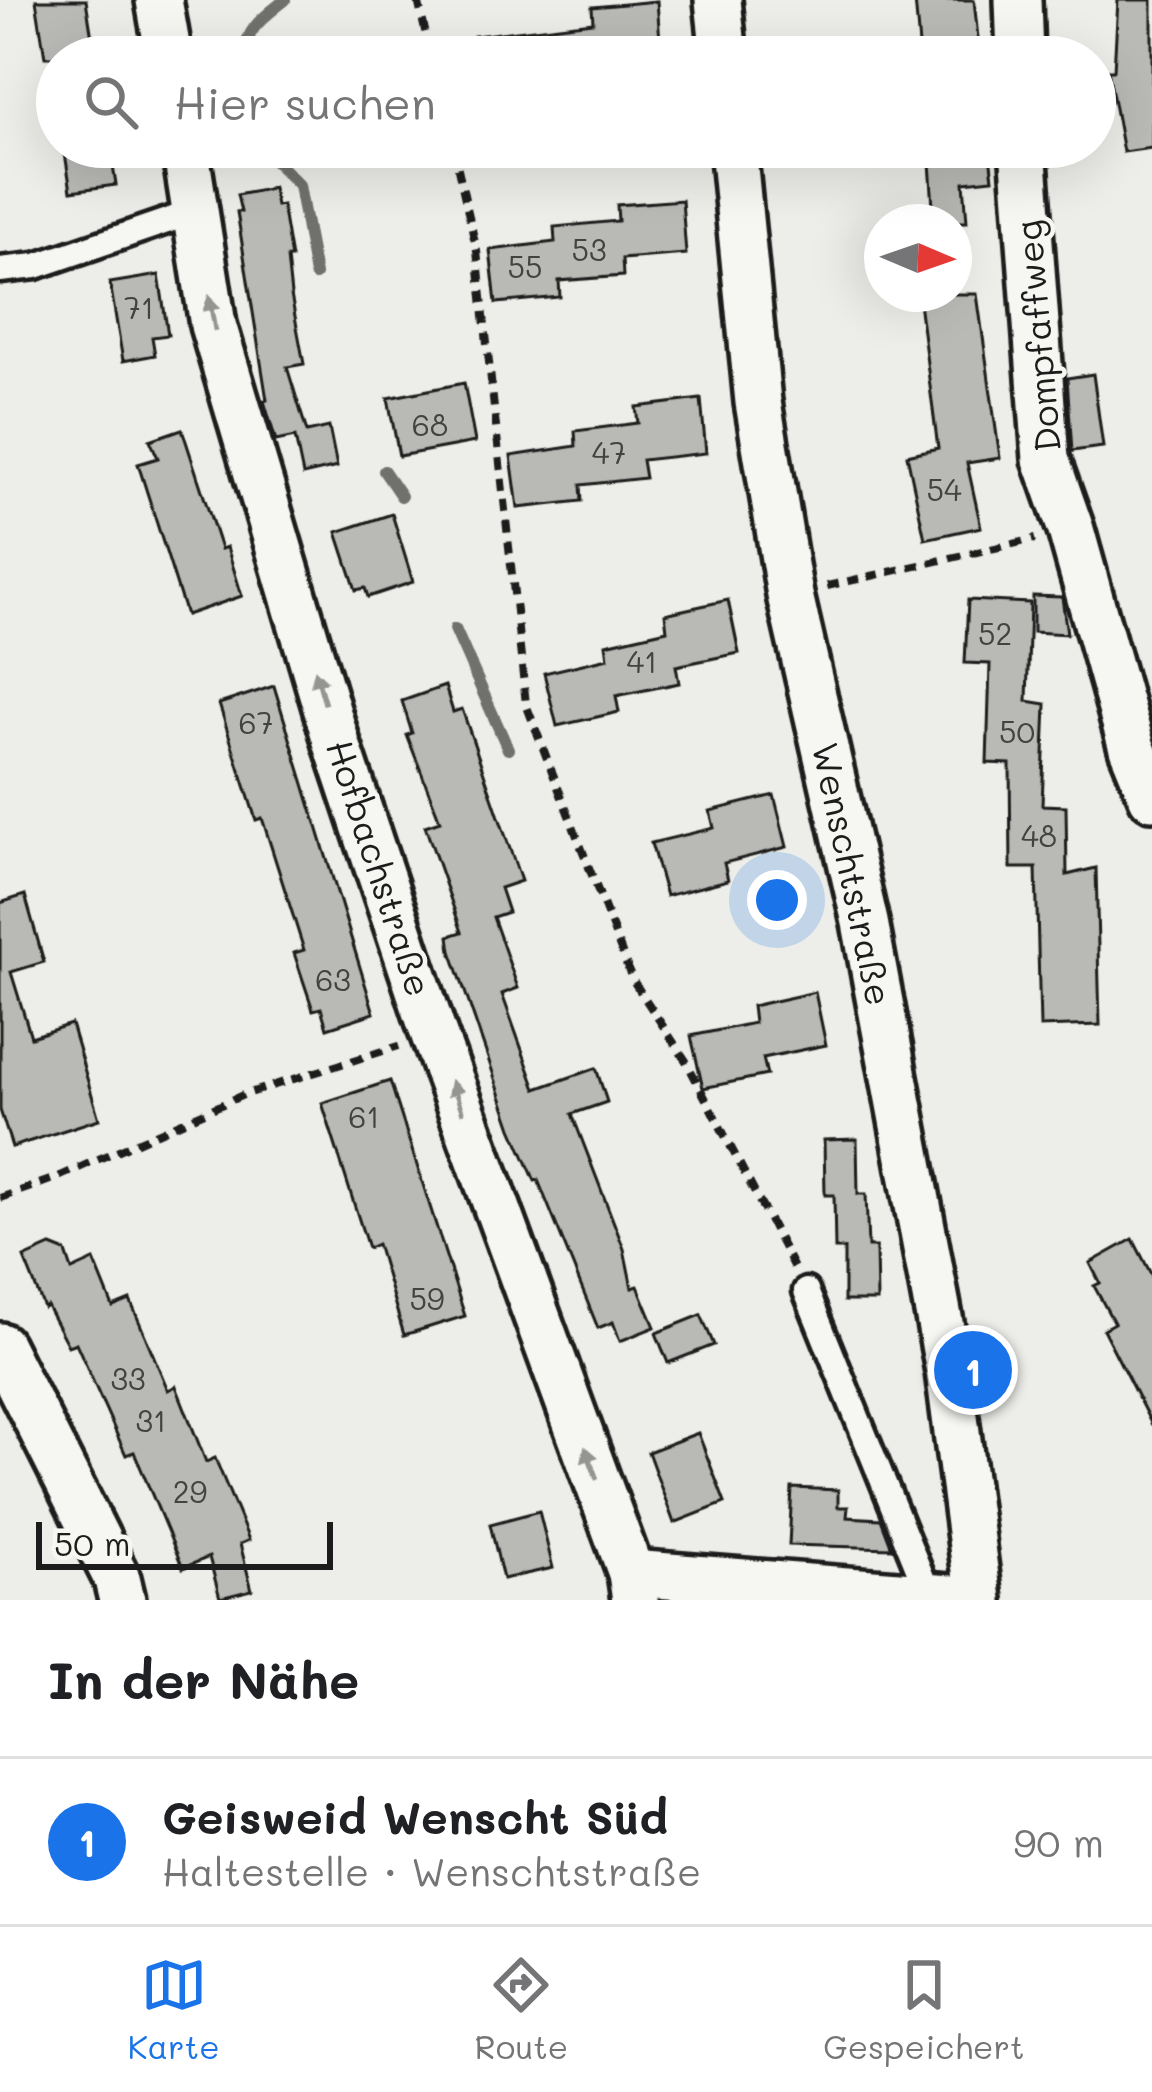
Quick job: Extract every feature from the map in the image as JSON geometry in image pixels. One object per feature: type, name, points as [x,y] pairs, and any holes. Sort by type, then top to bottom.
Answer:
[{"type":"street","points":[[159,0],[165,36]]},
{"type":"street","points":[[718,0],[722,36]]},
{"type":"street","points":[[1018,0],[1019,36]]},
{"type":"street","name":"Hofbachstraße","points":[[189,168],[213,325],[337,744],[434,1034],[633,1586],[977,1600]]},
{"type":"street","name":"Wenschtstraße","points":[[735,168],[758,402],[790,595],[865,922],[949,1371],[977,1600]]},
{"type":"street","name":"Dompfaffweg","points":[[1025,168],[1046,459],[1071,530],[1132,748],[1152,797]]},
{"type":"street","points":[[0,1346],[117,1579],[122,1600]]},
{"type":"lane","points":[[0,270],[36,266],[196,211]]},
{"type":"lane","points":[[806,1291],[929,1595]]},
{"type":"path","points":[[418,0],[426,36]]},
{"type":"path","points":[[457,168],[477,251],[526,704],[632,979],[686,1061],[806,1291]]},
{"type":"path","points":[[790,595],[1071,530]]},
{"type":"path","points":[[0,1198],[243,1095],[406,1044]]},
{"type":"building","points":[[36,0],[86,0],[92,36],[42,36]]},
{"type":"building","points":[[915,0],[974,0],[978,36],[918,36]]},
{"type":"building","points":[[1118,0],[1152,0],[1152,148],[1123,152],[1116,114]]},
{"type":"building","points":[[657,1],[660,36],[474,36],[593,22],[592,7]]},
{"type":"building","points":[[67,168],[113,168],[116,185],[71,191]]},
{"type":"building","points":[[930,168],[992,168],[993,179],[964,182],[966,204],[933,204]]},
{"type":"building","points":[[273,188],[276,206],[282,205],[304,364],[287,367],[307,432],[329,427],[337,467],[303,475],[295,437],[276,441],[264,401],[237,212],[241,212],[237,195]]},
{"type":"building","points":[[682,200],[686,254],[622,259],[623,276],[559,281],[560,297],[496,303],[490,250],[555,242],[554,227],[618,221],[617,205]]},
{"type":"building","points":[[159,275],[168,335],[152,337],[155,355],[123,361],[110,283]]},
{"type":"building","points":[[972,294],[977,294],[1000,458],[967,463],[981,527],[925,539],[907,455],[938,448],[920,312],[972,312]]},
{"type":"building","points":[[1093,374],[1103,447],[1072,451],[1067,378]]},
{"type":"building","points":[[464,383],[475,442],[399,456],[388,398]]},
{"type":"building","points":[[701,399],[706,453],[642,460],[645,478],[581,485],[582,501],[518,508],[511,456],[576,446],[575,431],[638,423],[636,407]]},
{"type":"building","points":[[182,429],[221,549],[227,547],[242,596],[186,615],[138,464],[158,458],[150,440]]},
{"type":"building","points":[[392,514],[413,582],[368,597],[365,588],[356,590],[337,532]]},
{"type":"building","points":[[1033,596],[1062,597],[1067,634],[1033,632]]},
{"type":"building","points":[[728,600],[739,653],[676,666],[679,683],[616,696],[619,712],[557,726],[544,673],[608,658],[606,644],[667,630],[665,614]]},
{"type":"building","points":[[968,600],[1030,603],[1027,701],[1046,704],[1042,805],[1066,806],[1067,875],[1096,868],[1100,1025],[1040,1027],[1036,868],[1011,868],[1010,764],[987,763],[990,664],[965,663]]},
{"type":"building","points":[[274,686],[374,1013],[327,1028],[321,1008],[313,1010],[294,953],[304,950],[219,704]]},
{"type":"building","points":[[445,686],[453,712],[462,709],[521,881],[500,888],[508,912],[493,917],[518,988],[502,994],[536,1089],[596,1068],[607,1102],[572,1114],[624,1249],[632,1288],[638,1286],[655,1327],[620,1341],[613,1322],[598,1328],[512,1128],[451,951],[449,936],[462,932],[425,826],[440,821],[407,735],[412,733],[402,701]]},
{"type":"building","points":[[774,795],[787,847],[724,863],[728,880],[666,896],[651,843],[714,828],[710,811]]},
{"type":"building","points":[[25,895],[44,962],[11,972],[31,1037],[71,1024],[99,1119],[12,1147],[0,1110],[0,903]]},
{"type":"building","points":[[815,992],[826,1045],[763,1058],[767,1075],[703,1088],[691,1036],[754,1023],[752,1006]]},
{"type":"building","points":[[390,1081],[465,1316],[404,1335],[377,1244],[368,1248],[322,1103]]},
{"type":"building","points":[[857,1139],[858,1194],[866,1194],[868,1247],[876,1247],[877,1301],[844,1301],[844,1249],[835,1249],[834,1195],[825,1195],[824,1140]]},
{"type":"building","points":[[1133,1239],[1152,1276],[1152,1425],[1103,1329],[1114,1323],[1094,1286],[1100,1283],[1090,1263]]},
{"type":"building","points":[[51,1246],[66,1252],[72,1270],[94,1260],[113,1307],[130,1300],[168,1390],[176,1386],[206,1462],[215,1458],[249,1540],[240,1544],[252,1590],[220,1598],[209,1557],[183,1568],[134,1452],[126,1455],[76,1343],[68,1346],[47,1306],[44,1308],[24,1258]]},
{"type":"building","points":[[701,1315],[714,1345],[668,1363],[656,1333]]},
{"type":"building","points":[[698,1433],[725,1503],[674,1523],[648,1452]]},
{"type":"building","points":[[792,1488],[838,1490],[838,1507],[848,1507],[847,1517],[881,1519],[892,1548],[789,1545]]},
{"type":"building","points":[[539,1511],[553,1568],[503,1579],[490,1524]]},
{"type":"waterway","points":[[250,36],[285,0]]},
{"type":"waterway","points":[[282,168],[299,185],[315,275]]},
{"type":"waterway","points":[[384,471],[401,496]]},
{"type":"waterway","points":[[455,629],[508,749]]},
{"type":"place","name":"Geisweid Wenscht Süd","points":[[973,1370]]}]
